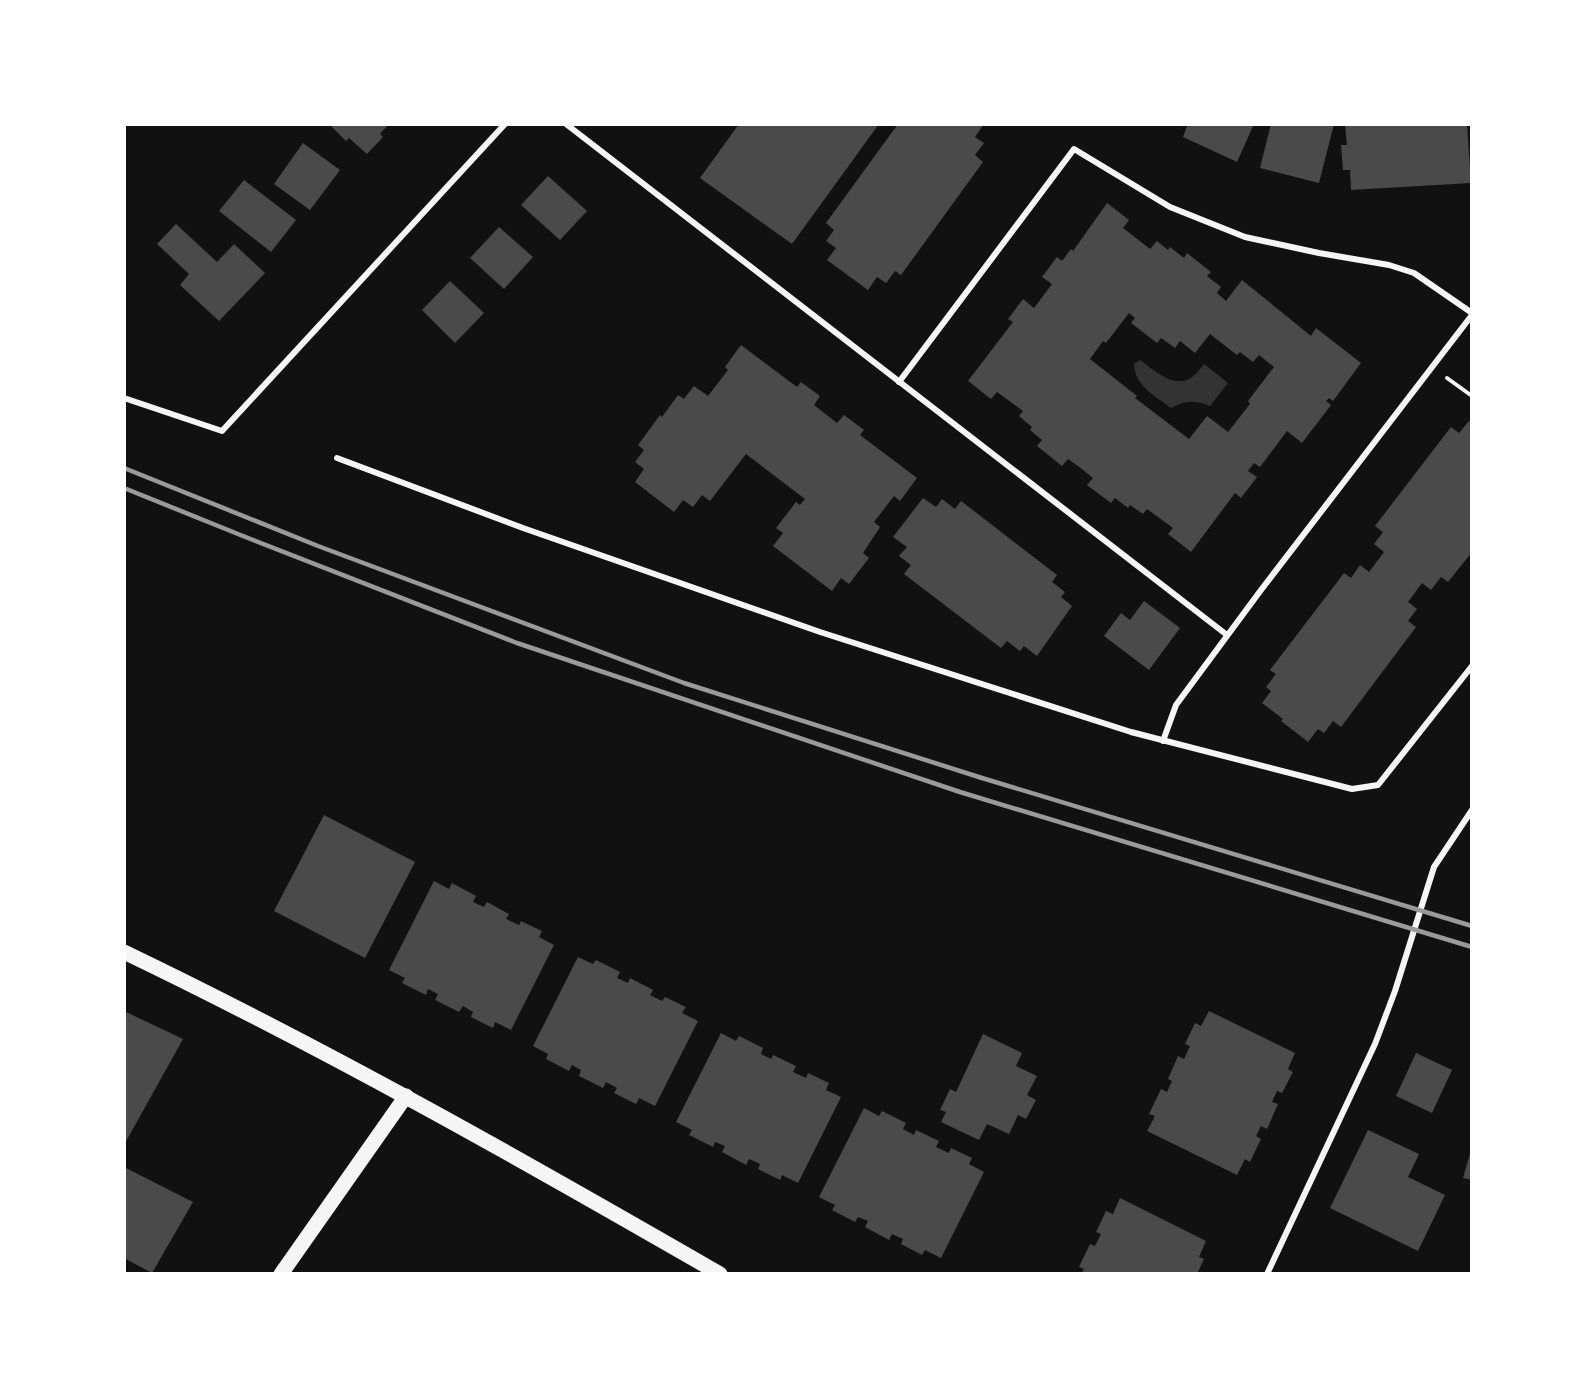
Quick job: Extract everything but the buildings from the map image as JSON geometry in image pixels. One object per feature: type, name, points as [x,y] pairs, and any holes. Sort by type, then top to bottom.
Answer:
[{"type":"main road","points":[[124,952],[232,1005],[406,1096],[720,1274]]},
{"type":"main road","points":[[281,1274],[406,1096]]},
{"type":"street","points":[[124,398],[222,431],[504,124]]},
{"type":"street","points":[[566,124],[1227,635]]},
{"type":"street","points":[[899,382],[1074,149],[1170,207],[1245,237],[1389,265],[1414,273],[1472,314],[1176,705],[1163,741]]},
{"type":"street","points":[[337,458],[523,528],[820,632],[1163,741],[1352,789],[1365,789],[1378,785],[1472,666]]},
{"type":"street","points":[[1267,1274],[1375,1044],[1395,992],[1434,867],[1472,810]]},
{"type":"path","points":[[1432,367],[1472,396]]},
{"type":"shaded area","points":[[1140,360],[1165,377],[1180,381],[1196,374],[1204,364],[1228,383],[1210,406],[1190,402],[1171,408],[1147,390],[1138,378],[1134,364]]},
{"type":"railway","points":[[124,468],[318,546],[684,683],[982,778],[1472,926]]},
{"type":"railway","points":[[124,488],[517,643],[960,792],[1472,947]]}]
